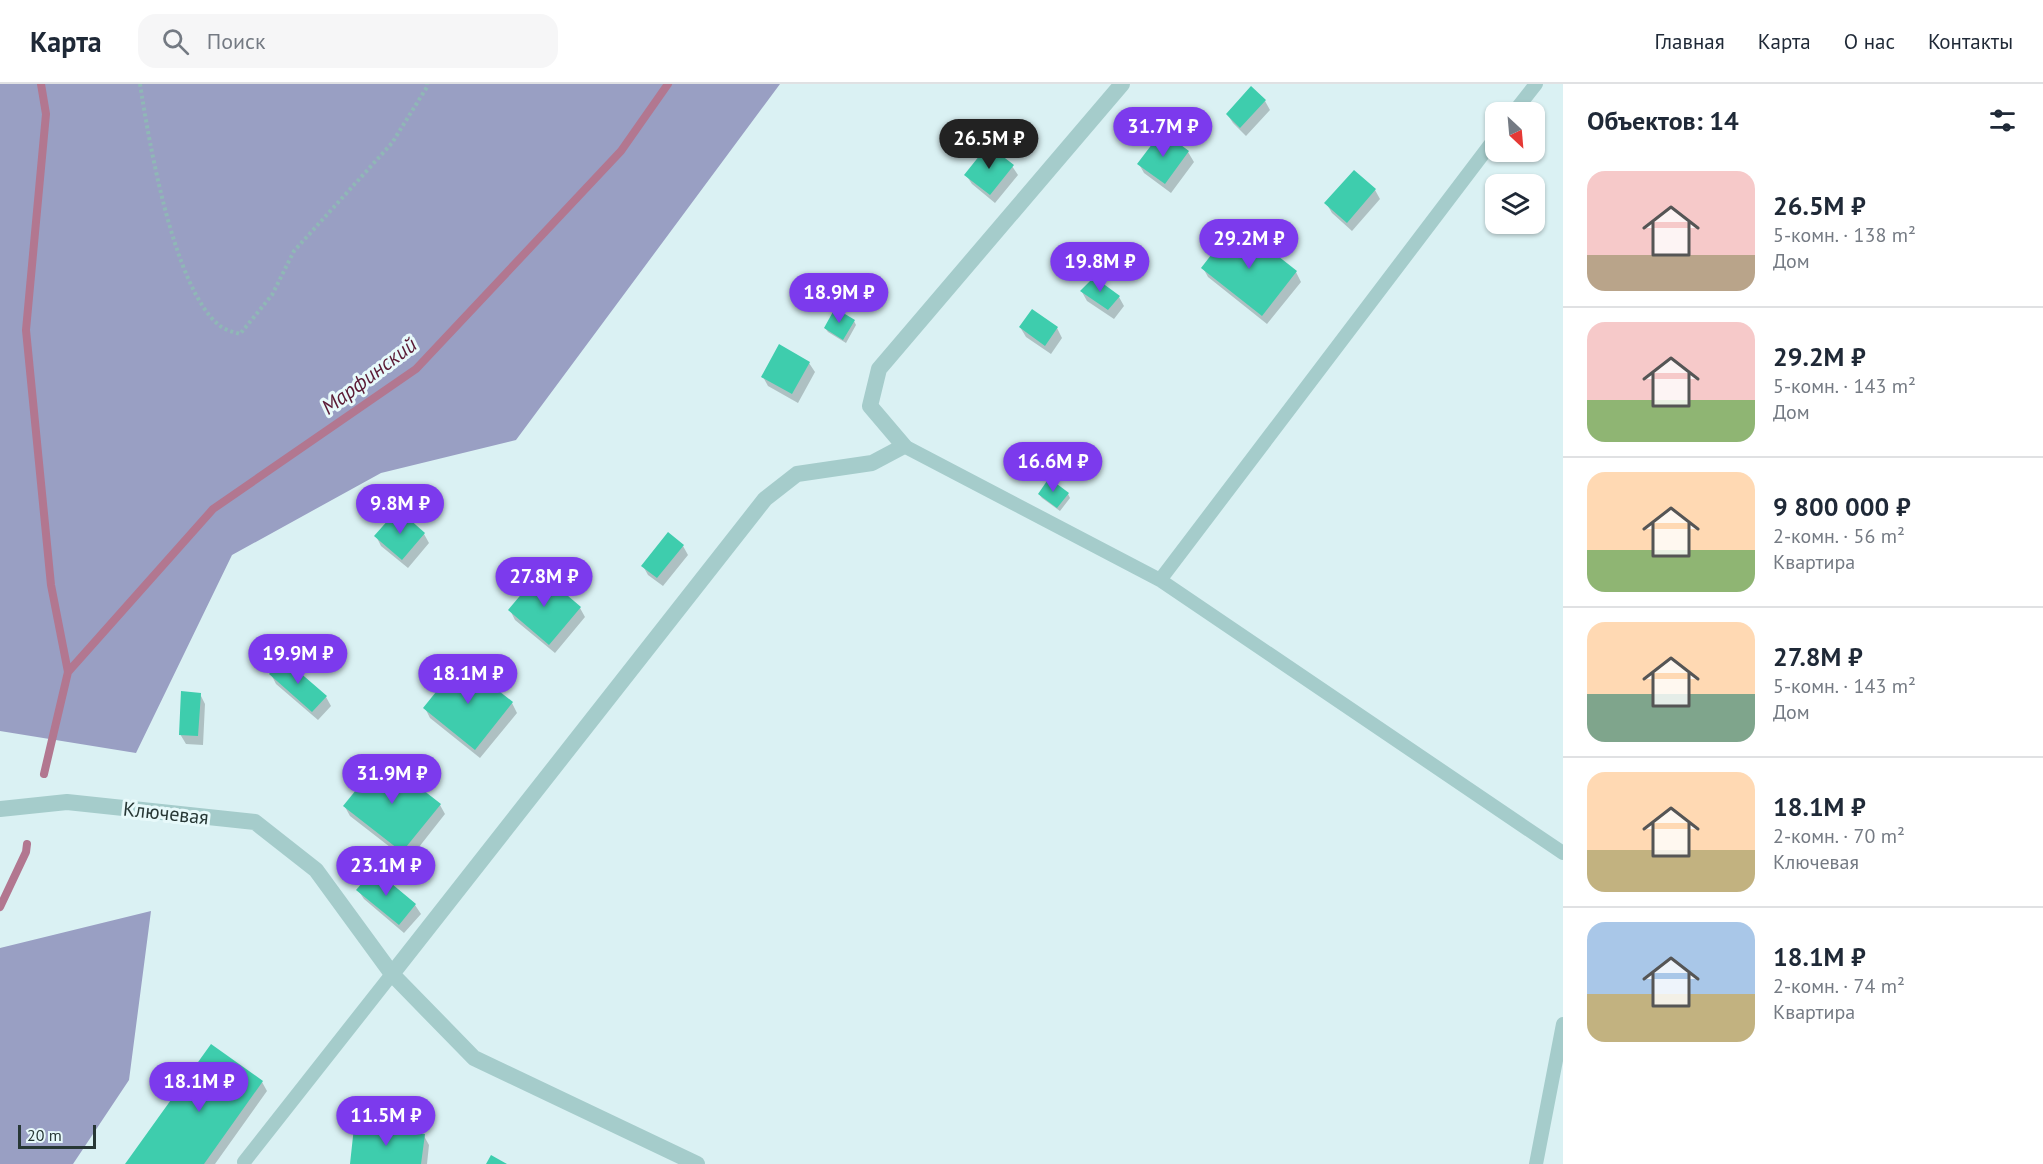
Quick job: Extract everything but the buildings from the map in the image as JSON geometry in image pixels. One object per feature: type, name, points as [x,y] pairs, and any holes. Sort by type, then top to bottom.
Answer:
[{"type":"street","points":[[392,974],[765,499],[797,474],[872,463],[904,446],[870,406],[879,369],[1122,84]]},
{"type":"street","name":"Ключевая","points":[[0,809],[67,802],[255,822],[316,870],[392,974],[474,1059],[698,1164]]},
{"type":"lane","points":[[1522,102],[1536,84]]},
{"type":"lane","points":[[1160,580],[1485,152]]},
{"type":"lane","points":[[904,446],[1160,580],[1563,853]]},
{"type":"lane","points":[[244,1162],[392,974]]},
{"type":"lane","points":[[1536,1164],[1563,1024]]},
{"type":"path","points":[[140,84],[169,226],[195,297],[220,326],[240,334],[272,295],[294,251],[392,143],[427,84]]},
{"type":"shaded area","points":[[0,84],[780,84],[516,440],[381,473],[232,555],[136,753],[0,731]]},
{"type":"shaded area","points":[[151,911],[129,1080],[73,1164],[0,1164],[0,948]]},
{"type":"waterway","points":[[41,84],[46,114],[26,330],[51,585],[68,672],[44,774]]},
{"type":"waterway","name":"Марфинский","points":[[68,672],[213,509],[416,369],[621,151],[668,84]]},
{"type":"waterway","name":"Марфинский","points":[[0,907],[26,852],[27,844]]}]
